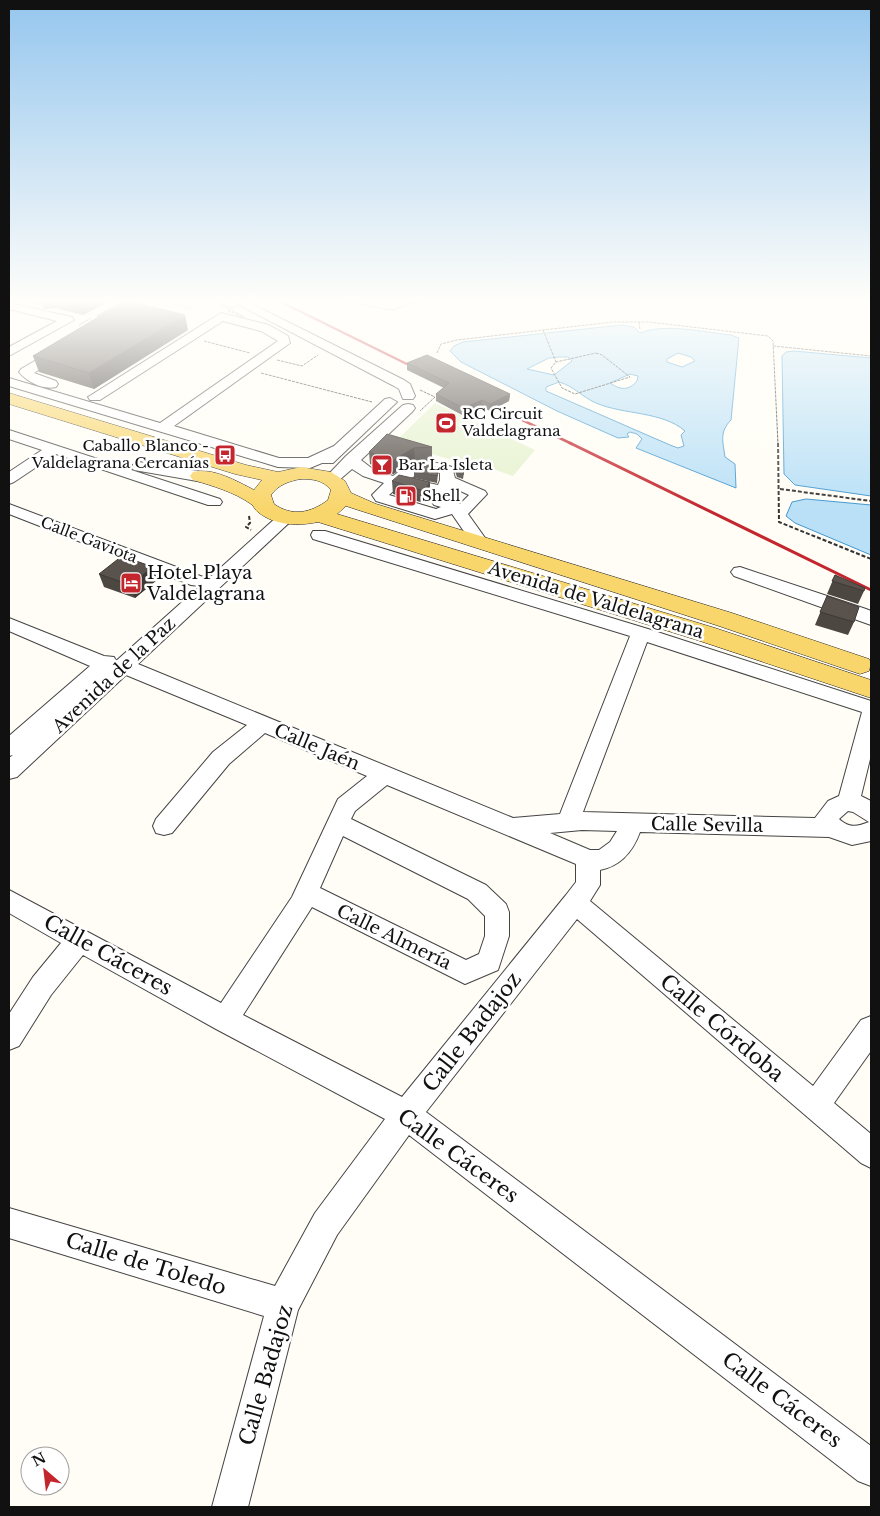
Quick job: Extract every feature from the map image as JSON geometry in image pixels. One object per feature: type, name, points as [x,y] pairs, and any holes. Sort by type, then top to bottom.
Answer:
[{"type":"main road","points":[[9,398],[237,468],[279,478]]},
{"type":"main road","points":[[9,414],[226,483],[262,504],[270,512],[285,518],[299,518],[319,525],[334,506],[336,485]]},
{"type":"main road","points":[[262,504],[264,489],[279,478],[294,474],[313,473]]},
{"type":"main road","name":"Avenida de Valdelagrana","points":[[313,473],[336,485],[369,508],[481,553],[870,672]]},
{"type":"main road","name":"Avenida de Valdelagrana","points":[[319,525],[353,535],[375,532],[481,553]]},
{"type":"street","points":[[28,370],[26,375],[95,397],[241,452],[292,464],[315,462],[337,450]]},
{"type":"street","points":[[95,397],[138,370]]},
{"type":"street","points":[[9,382],[168,424],[247,370]]},
{"type":"street","points":[[373,370],[405,387],[408,402]]},
{"type":"street","points":[[313,473],[394,397],[408,402]]},
{"type":"street","points":[[336,485],[351,459],[408,402]]},
{"type":"street","points":[[9,434],[214,502]]},
{"type":"street","points":[[9,479],[55,448]]},
{"type":"street","points":[[351,459],[358,466],[373,474],[398,481],[445,485],[479,494],[460,513],[481,553]]},
{"type":"street","points":[[428,464],[447,470],[445,485],[438,499],[440,502],[452,505],[445,512],[435,514],[382,498],[380,495],[398,481],[417,467],[428,464]]},
{"type":"street","points":[[119,470],[140,467],[204,477]]},
{"type":"street","points":[[336,485],[348,475],[373,474]]},
{"type":"street","name":"Avenida de la Paz","points":[[9,771],[197,581],[253,531],[262,504]]},
{"type":"street","name":"Calle Gaviota","points":[[9,509],[197,581]]},
{"type":"street","points":[[445,512],[464,522]]},
{"type":"street","name":"Avenida de la Paz","points":[[9,748],[114,665],[285,518]]},
{"type":"street","points":[[353,535],[641,633],[871,708]]},
{"type":"street","points":[[740,572],[860,613],[871,619]]},
{"type":"street","name":"Calle Jaén","points":[[9,624],[262,724],[588,859]]},
{"type":"street","points":[[575,821],[641,633]]},
{"type":"street","points":[[849,801],[871,714]]},
{"type":"street","points":[[164,826],[221,758],[262,724]]},
{"type":"street","points":[[225,1020],[272,950],[306,893],[346,805],[384,775]]},
{"type":"street","points":[[831,828],[826,819],[830,812],[838,805],[849,801],[866,807],[871,814]]},
{"type":"street","name":"Calle Jaén","points":[[512,827],[575,821]]},
{"type":"street","name":"Calle Sevilla","points":[[575,821],[831,828],[840,834],[856,836],[871,830]]},
{"type":"street","name":"Calle Almería","points":[[306,893],[465,972],[488,962],[497,936],[497,912],[477,892],[339,823]]},
{"type":"street","points":[[588,859],[603,860],[610,856],[624,842],[630,831],[629,823]]},
{"type":"street","name":"Calle Badajoz","points":[[230,1507],[283,1305],[326,1224],[406,1115],[588,885],[588,859]]},
{"type":"street","name":"Calle Cáceres","points":[[9,901],[225,1020],[406,1115],[871,1468]]},
{"type":"street","name":"Calle Córdoba","points":[[574,903],[871,1153]]},
{"type":"street","points":[[9,1037],[42,986],[79,940]]},
{"type":"street","points":[[815,1106],[871,1029]]},
{"type":"street","name":"Calle de Toledo","points":[[9,1223],[283,1305]]},
{"type":"path","points":[[552,370],[558,386],[567,393],[579,393],[616,383],[630,377],[621,370]]},
{"type":"path","points":[[774,370],[780,489],[779,522],[871,559]]},
{"type":"path","points":[[262,373],[372,402],[366,408]]},
{"type":"path","points":[[780,489],[871,501]]},
{"type":"green space","name":"RC Circuit Valdelagrana","points":[[435,403],[535,450],[513,476],[471,461],[459,462],[394,443]]},
{"type":"water","points":[[476,370],[530,370],[554,375],[561,370],[736,370],[731,420],[723,433],[723,442],[725,457],[735,464],[736,488],[636,448],[642,439],[637,434],[630,432],[627,434],[629,437],[618,438],[557,411]],"holes":[[[630,374],[638,376],[637,381],[631,387],[621,388],[610,383]],[[559,382],[596,403],[618,410],[665,420],[676,425],[685,431],[681,435],[684,446],[678,448],[670,445],[546,391],[546,387]]]},
{"type":"water","points":[[782,370],[871,370],[871,496],[795,485],[784,474]]},
{"type":"water","points":[[806,499],[871,505],[871,555],[795,523],[786,516],[792,502]]},
{"type":"building","points":[[78,370],[94,370],[89,373]]},
{"type":"building","points":[[421,370],[458,370],[510,394],[490,404],[482,400],[463,408],[436,394],[449,383]]},
{"type":"building","points":[[387,434],[432,447],[414,448],[392,461],[369,452]]},
{"type":"building","points":[[454,464],[465,465],[463,475],[457,472]]},
{"type":"building","points":[[428,465],[438,468],[437,476],[414,472]]},
{"type":"building","points":[[399,475],[430,482],[424,491],[392,481]]},
{"type":"building","points":[[122,556],[153,567],[130,585],[99,574]]},
{"type":"building","points":[[835,575],[865,588],[864,591],[832,581]]},
{"type":"building","points":[[827,596],[859,607],[854,622],[820,612]]},
{"type":"railway","points":[[485,402],[572,444]]},
{"type":"railway","points":[[570,443],[871,590]]},
{"type":"place","name":"RC Circuit Valdelagrana","points":[[446,423]]},
{"type":"place","name":"Caballo Blanco - Valdelagrana Cercanías","points":[[225,455]]},
{"type":"place","name":"Bar La Isleta","points":[[382,465]]},
{"type":"place","name":"Shell","points":[[406,496]]},
{"type":"place","name":"Hotel Playa Valdelagrana","points":[[131,583]]}]
